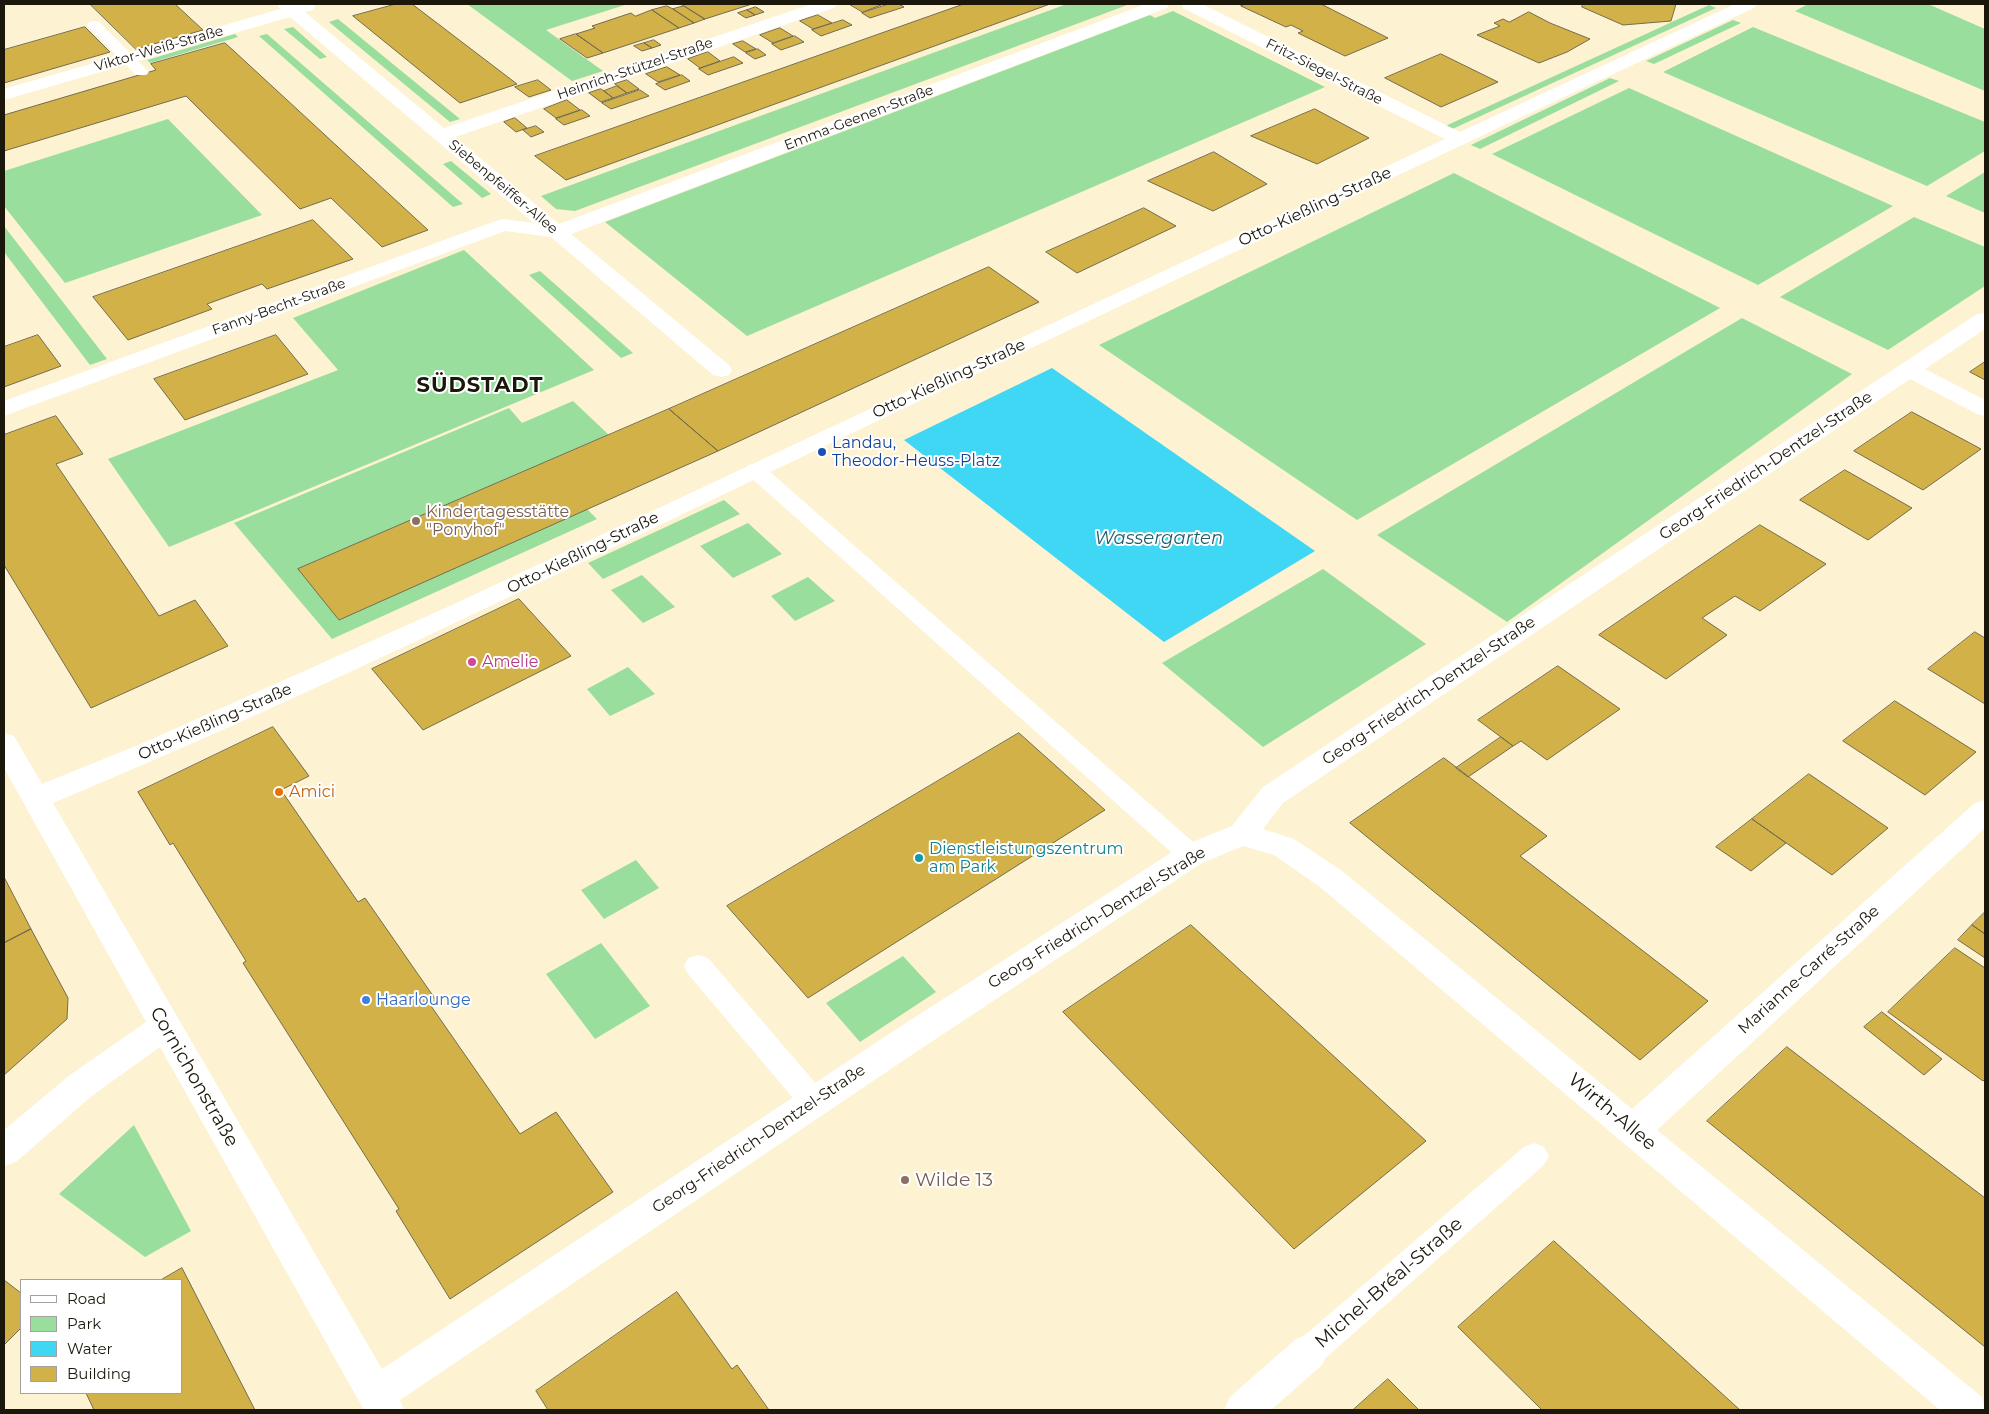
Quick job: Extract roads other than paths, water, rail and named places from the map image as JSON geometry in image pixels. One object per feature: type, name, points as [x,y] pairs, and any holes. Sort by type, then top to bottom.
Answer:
[{"type":"street","name":"Viktor-Weiß-Straße","points":[[4,95],[289,7],[315,4]]},
{"type":"street","name":"Heinrich-Stützel-Straße","points":[[441,135],[828,4]]},
{"type":"street","name":"Emma-Geenen-Straße","points":[[557,232],[1161,4]]},
{"type":"street","name":"Fritz-Siegel-Straße","points":[[1189,4],[1460,139]]},
{"type":"street","name":"Otto-Kießling-Straße","points":[[37,798],[153,750],[443,619],[755,470],[1748,4]]},
{"type":"street","name":"Siebenpfeiffer-Allee","points":[[289,7],[721,370]]},
{"type":"street","name":"Fanny-Becht-Straße","points":[[4,408],[503,225],[557,232]]},
{"type":"street","name":"Georg-Friedrich-Dentzel-Straße","points":[[381,1402],[814,1102],[1191,855],[1242,834],[1273,795],[1985,319]]},
{"type":"street","points":[[1909,370],[1985,409]]},
{"type":"street","name":"Cornichonstraße","points":[[6,753],[37,798],[165,1027],[381,1402]]},
{"type":"street","name":"Marianne-Carré-Straße","points":[[1633,1130],[1985,811]]},
{"type":"street","name":"Wirth-Allee","points":[[1242,834],[1284,847],[1331,879],[1969,1410]]},
{"type":"street","points":[[4,1151],[68,1094],[115,1059],[165,1027]]},
{"type":"street","name":"Michel-Bréal-Straße","points":[[1243,1410],[1309,1352]]},
{"type":"lane","points":[[94,24],[141,72]]},
{"type":"lane","points":[[755,470],[1191,855]]},
{"type":"lane","points":[[698,966],[814,1102]]},
{"type":"lane","name":"Michel-Bréal-Straße","points":[[1309,1352],[1534,1156]]},
{"type":"water","name":"Wassergarten","points":[[1052,368],[1315,551],[1164,642],[904,440]]},
{"type":"place","name":"Landau, Theodor-Heuss-Platz","points":[[822,452]]},
{"type":"place","name":"Kindertagesstätte \"Ponyhof\"","points":[[416,521]]},
{"type":"place","name":"Amelie","points":[[472,662]]},
{"type":"place","name":"Amici","points":[[279,792]]},
{"type":"place","name":"Dienstleistungszentrum am Park","points":[[919,858]]},
{"type":"place","name":"Haarlounge","points":[[366,1000]]},
{"type":"place","name":"Wilde 13","points":[[905,1180]]},
{"type":"district","name":"SÜDSTADT","points":[[480,386]]}]
